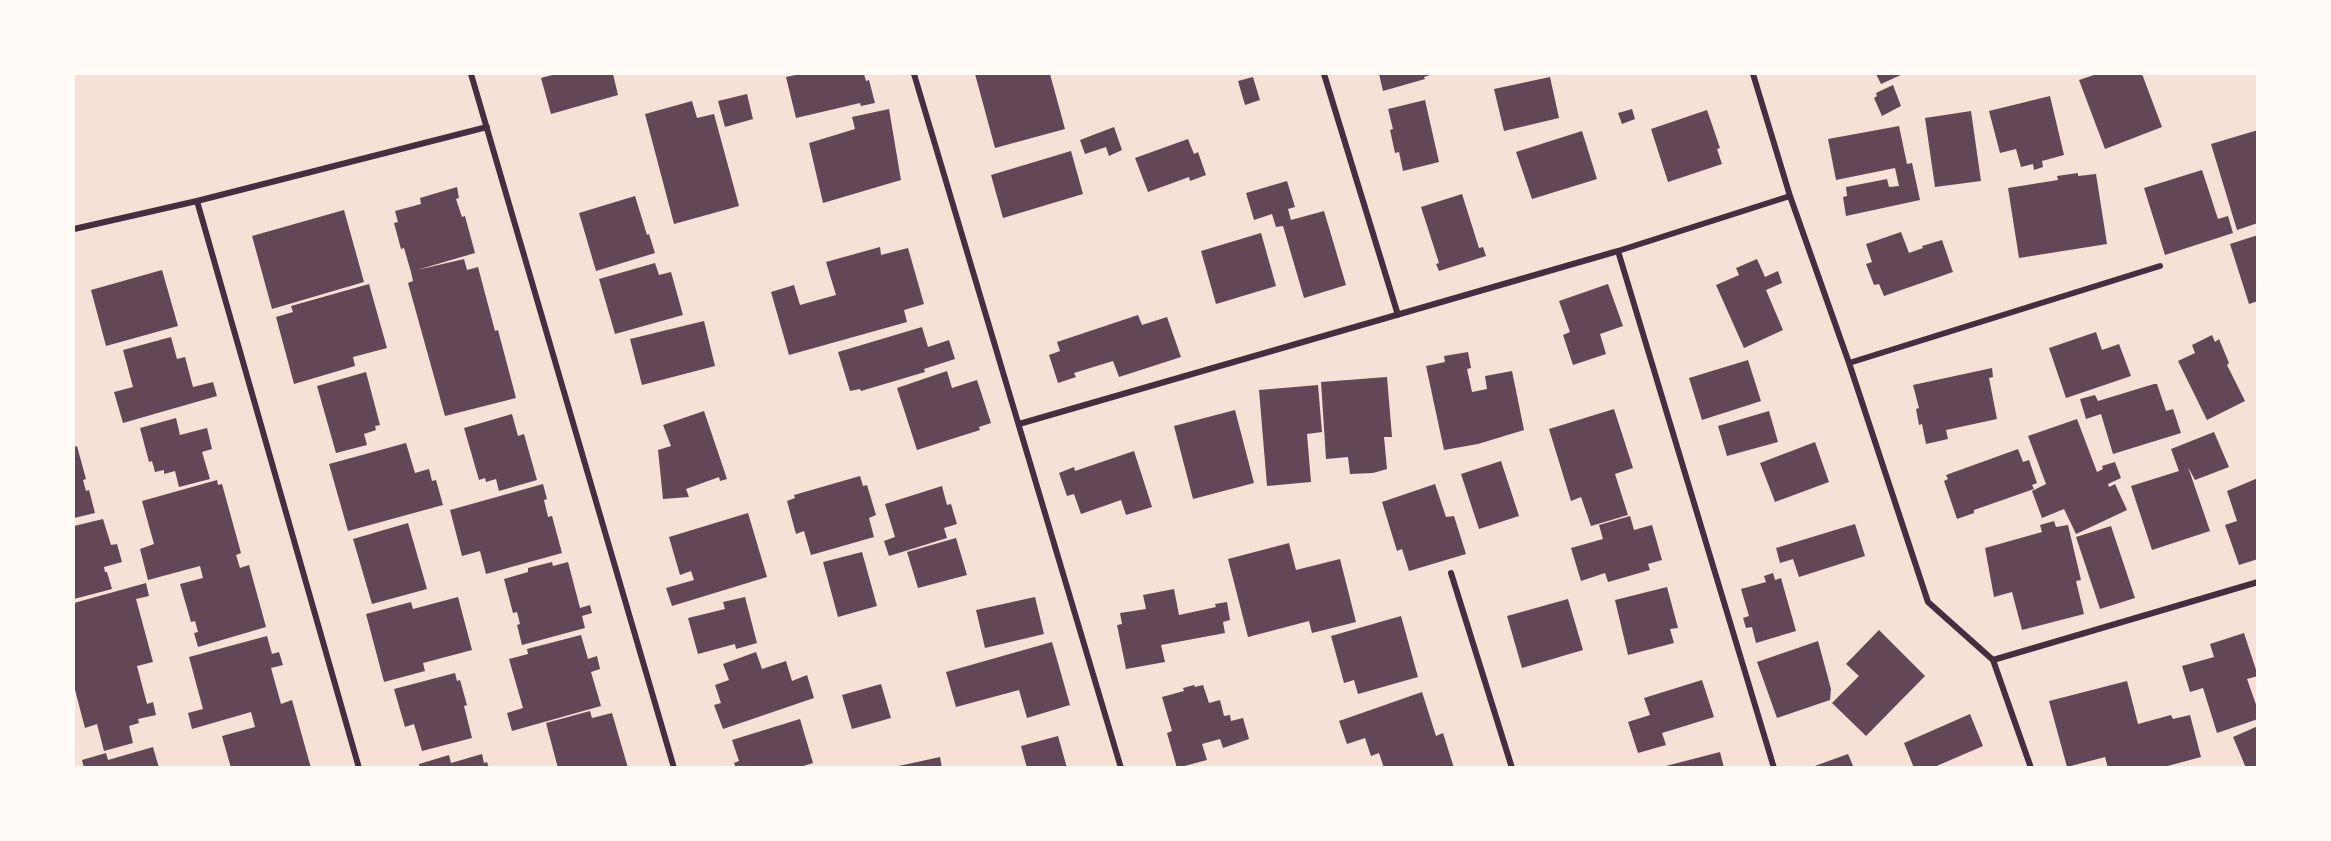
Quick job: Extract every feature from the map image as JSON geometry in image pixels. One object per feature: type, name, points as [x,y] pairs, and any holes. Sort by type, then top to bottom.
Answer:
[{"type":"street","points":[[471,74],[674,768]]},
{"type":"street","points":[[914,74],[1121,768]]},
{"type":"street","points":[[1324,74],[1398,315]]},
{"type":"street","points":[[1753,74],[1790,196],[1850,363],[1928,602],[1993,660],[2031,768]]},
{"type":"street","points":[[74,229],[197,201],[487,127]]},
{"type":"street","points":[[1018,424],[1618,251],[1790,196]]},
{"type":"street","points":[[197,201],[358,768]]},
{"type":"street","points":[[1618,251],[1774,768]]},
{"type":"street","points":[[1850,363],[2160,266]]},
{"type":"street","points":[[1451,573],[1512,768]]},
{"type":"street","points":[[1993,660],[2258,582]]},
{"type":"building","points":[[556,74],[613,74],[618,95],[551,114],[541,78]]},
{"type":"building","points":[[800,74],[864,74],[866,81],[869,80],[875,103],[861,106],[860,103],[796,118],[786,77]]},
{"type":"building","points":[[975,74],[1050,74],[1065,129],[995,148]]},
{"type":"building","points":[[1379,74],[1433,74],[1424,77],[1425,79],[1383,91]]},
{"type":"building","points":[[1876,74],[1903,74],[1881,84]]},
{"type":"building","points":[[2097,74],[2142,74],[2162,127],[2105,149],[2079,80]]},
{"type":"building","points":[[1253,77],[1260,100],[1245,105],[1238,81]]},
{"type":"building","points":[[1550,77],[1559,118],[1504,131],[1494,89]]},
{"type":"building","points":[[1893,85],[1901,106],[1882,116],[1874,98],[1877,96],[1876,93]]},
{"type":"building","points":[[747,94],[753,119],[725,127],[718,101]]},
{"type":"building","points":[[2050,96],[2064,155],[2042,161],[2043,167],[2034,170],[2033,164],[2021,167],[2016,149],[2000,153],[1989,111]]},
{"type":"building","points":[[1425,100],[1439,162],[1403,171],[1399,152],[1395,153],[1388,109]]},
{"type":"building","points":[[692,101],[697,118],[714,114],[739,206],[674,224],[645,114]]},
{"type":"building","points":[[889,109],[901,180],[823,203],[809,143],[855,129],[852,117]]},
{"type":"building","points":[[1632,109],[1635,119],[1622,124],[1618,113]]},
{"type":"building","points":[[1707,110],[1720,148],[1717,149],[1722,164],[1668,182],[1651,129]]},
{"type":"building","points":[[1971,111],[1981,181],[1935,187],[1925,118]]},
{"type":"building","points":[[1899,126],[1907,164],[1912,163],[1920,200],[1846,216],[1843,197],[1847,196],[1846,187],[1887,179],[1889,187],[1899,186],[1895,168],[1836,180],[1828,139]]},
{"type":"building","points":[[1114,127],[1122,150],[1109,156],[1106,147],[1085,154],[1080,140]]},
{"type":"building","points":[[2258,130],[2258,223],[2237,230],[2211,144]]},
{"type":"building","points":[[1582,131],[1597,179],[1532,199],[1516,152]]},
{"type":"building","points":[[1188,139],[1194,154],[1198,152],[1206,175],[1190,181],[1189,177],[1148,192],[1135,158]]},
{"type":"building","points":[[1071,151],[1083,194],[1003,218],[991,175]]},
{"type":"building","points":[[2202,170],[2218,219],[2228,216],[2233,233],[2165,255],[2144,188]]},
{"type":"building","points":[[2078,173],[2078,176],[2096,174],[2107,244],[2019,258],[2008,188],[2058,180],[2057,176]]},
{"type":"building","points":[[1287,181],[1295,207],[1288,209],[1291,220],[1324,211],[1346,285],[1304,298],[1283,226],[1276,227],[1272,214],[1254,220],[1246,193]]},
{"type":"building","points":[[457,187],[459,198],[456,199],[462,217],[465,216],[475,253],[417,270],[464,259],[467,270],[478,267],[516,398],[445,416],[408,283],[413,281],[411,272],[404,248],[401,249],[394,223],[398,222],[395,211],[421,204],[420,198]]},
{"type":"building","points":[[1462,194],[1479,248],[1483,247],[1486,256],[1439,271],[1436,264],[1439,263],[1421,207]]},
{"type":"building","points":[[635,196],[655,253],[596,271],[579,213]]},
{"type":"building","points":[[344,210],[364,282],[272,309],[252,236]]},
{"type":"building","points":[[1901,232],[1909,253],[1942,240],[1953,272],[1884,296],[1879,284],[1874,285],[1866,264],[1872,262],[1866,244]]},
{"type":"building","points":[[1261,233],[1276,286],[1216,304],[1201,251]]},
{"type":"building","points":[[2258,235],[2258,301],[2249,304],[2230,244]]},
{"type":"building","points":[[880,247],[881,255],[908,248],[924,304],[904,310],[907,322],[789,355],[771,292],[794,285],[800,305],[836,295],[826,262]]},
{"type":"building","points":[[1757,259],[1765,277],[1778,271],[1782,283],[1766,290],[1783,330],[1744,348],[1716,285],[1739,275],[1736,268]]},
{"type":"building","points":[[655,263],[659,275],[671,272],[683,315],[615,334],[599,279]]},
{"type":"building","points":[[162,270],[178,326],[106,346],[91,290]]},
{"type":"building","points":[[369,284],[387,348],[353,357],[355,366],[294,384],[276,317],[293,312],[291,306]]},
{"type":"building","points":[[1608,284],[1623,326],[1600,334],[1606,354],[1573,365],[1563,335],[1570,332],[1559,301]]},
{"type":"building","points":[[1138,315],[1142,325],[1167,317],[1181,357],[1119,377],[1113,361],[1074,373],[1076,377],[1058,383],[1049,355],[1060,351],[1057,342]]},
{"type":"building","points":[[704,321],[715,366],[642,385],[630,339]]},
{"type":"building","points":[[922,327],[928,347],[949,340],[955,359],[924,369],[925,372],[861,391],[860,389],[850,391],[838,352]]},
{"type":"building","points":[[2096,332],[2102,350],[2119,344],[2131,376],[2066,398],[2049,348]]},
{"type":"building","points":[[2212,335],[2215,342],[2219,339],[2229,363],[2227,365],[2245,401],[2207,420],[2178,361],[2195,353],[2192,345]]},
{"type":"building","points":[[171,337],[177,359],[185,357],[193,387],[213,382],[217,396],[123,423],[114,392],[133,387],[123,350]]},
{"type":"building","points":[[1468,352],[1471,368],[1467,369],[1472,392],[1487,389],[1485,376],[1512,371],[1524,430],[1478,444],[1444,450],[1426,366],[1445,362],[1444,356]]},
{"type":"building","points":[[1748,360],[1761,401],[1702,420],[1689,378]]},
{"type":"building","points":[[1992,368],[1993,377],[1989,378],[1997,419],[1946,430],[1948,439],[1926,444],[1922,424],[1919,425],[1916,409],[1919,408],[1913,385]]},
{"type":"building","points":[[947,371],[952,388],[977,380],[991,423],[979,427],[980,430],[917,450],[897,388]]},
{"type":"building","points":[[366,372],[380,425],[375,426],[376,430],[364,434],[367,445],[336,453],[317,386]]},
{"type":"building","points":[[1387,377],[1392,437],[1384,437],[1387,469],[1373,473],[1350,474],[1348,457],[1326,459],[1321,382]]},
{"type":"building","points":[[2157,384],[2166,411],[2173,409],[2181,433],[2113,454],[2101,414],[2086,419],[2080,399],[2095,395],[2098,401]]},
{"type":"building","points":[[1318,385],[1322,432],[1307,434],[1311,482],[1267,486],[1259,390]]},
{"type":"building","points":[[1614,409],[1633,468],[1615,474],[1628,515],[1591,526],[1581,497],[1571,501],[1549,429]]},
{"type":"building","points":[[1235,410],[1254,483],[1193,499],[1174,426]]},
{"type":"building","points":[[704,411],[727,479],[720,481],[719,477],[686,489],[689,497],[663,499],[658,450],[671,446],[663,425]]},
{"type":"building","points":[[1769,411],[1778,442],[1727,456],[1718,426]]},
{"type":"building","points":[[512,414],[518,436],[524,434],[537,480],[499,491],[496,479],[486,482],[485,478],[479,480],[464,428]]},
{"type":"building","points":[[176,418],[180,435],[207,428],[212,449],[202,452],[210,479],[179,487],[175,471],[164,474],[164,470],[155,472],[152,461],[149,462],[140,428]]},
{"type":"building","points":[[2077,419],[2097,472],[2103,469],[2102,466],[2115,462],[2121,478],[2108,484],[2109,487],[2115,484],[2127,510],[2076,534],[2064,509],[2042,518],[2032,491],[2046,484],[2028,436]]},
{"type":"building","points":[[2214,432],[2229,467],[2195,480],[2188,467],[2210,531],[2152,550],[2131,486],[2179,471],[2171,449]]},
{"type":"building","points":[[1815,442],[1829,482],[1775,502],[1760,463]]},
{"type":"building","points":[[406,443],[415,473],[429,469],[432,481],[436,480],[443,505],[348,531],[329,464]]},
{"type":"building","points":[[77,446],[86,479],[83,480],[86,491],[89,490],[95,513],[74,518],[74,447]]},
{"type":"building","points":[[2018,449],[2023,462],[2029,460],[2037,483],[2032,485],[2034,489],[1974,510],[1974,513],[1957,519],[1944,481],[1948,479],[1946,475]]},
{"type":"building","points":[[1134,451],[1152,507],[1126,515],[1121,500],[1081,514],[1074,494],[1067,496],[1059,473],[1074,467],[1075,471]]},
{"type":"building","points":[[1501,461],[1519,516],[1479,529],[1461,474]]},
{"type":"building","points":[[860,476],[863,486],[867,485],[876,515],[869,518],[874,537],[811,555],[804,531],[796,534],[787,501],[795,498],[794,495]]},
{"type":"building","points":[[2258,478],[2258,559],[2239,565],[2225,525],[2237,521],[2227,491]]},
{"type":"building","points":[[217,480],[218,485],[222,484],[241,553],[236,555],[240,568],[249,565],[266,627],[198,647],[194,633],[198,632],[195,621],[191,622],[180,584],[203,578],[200,566],[148,580],[140,549],[154,544],[142,501]]},
{"type":"building","points":[[543,484],[548,517],[552,516],[562,553],[486,574],[480,551],[462,556],[450,510]]},
{"type":"building","points":[[1435,484],[1446,517],[1454,516],[1466,554],[1409,571],[1402,549],[1397,551],[1382,502]]},
{"type":"building","points":[[942,486],[947,505],[951,504],[957,524],[944,528],[947,538],[889,556],[884,541],[895,537],[885,504]]},
{"type":"building","points":[[748,513],[767,577],[672,606],[666,588],[694,580],[691,571],[680,575],[669,537]]},
{"type":"building","points":[[1630,516],[1634,530],[1652,525],[1662,560],[1648,564],[1650,570],[1608,582],[1605,573],[1581,581],[1571,548],[1603,539],[1599,525]]},
{"type":"building","points":[[103,519],[111,545],[117,544],[122,562],[104,567],[112,589],[74,599],[74,526]]},
{"type":"building","points":[[2054,521],[2056,527],[2068,525],[2081,580],[2076,581],[2084,614],[2022,630],[2012,592],[1994,597],[1985,548],[2042,532],[2040,525]]},
{"type":"building","points":[[408,523],[427,589],[372,604],[353,539]]},
{"type":"building","points":[[1855,524],[1865,556],[1799,577],[1793,559],[1780,563],[1776,548]]},
{"type":"building","points":[[2111,526],[2135,598],[2100,609],[2076,537]]},
{"type":"building","points":[[956,538],[967,575],[918,588],[907,552]]},
{"type":"building","points":[[1289,543],[1296,570],[1340,559],[1356,622],[1312,633],[1309,621],[1248,637],[1228,559]]},
{"type":"building","points":[[862,552],[877,606],[838,617],[823,562]]},
{"type":"building","points":[[552,562],[553,566],[568,562],[580,608],[590,605],[592,613],[582,616],[585,628],[522,645],[517,625],[520,624],[517,612],[513,613],[504,579],[528,572],[528,568]]},
{"type":"building","points":[[1773,573],[1775,580],[1781,578],[1796,631],[1756,643],[1752,627],[1746,628],[1743,618],[1749,616],[1741,589],[1766,582],[1764,576]]},
{"type":"building","points":[[146,583],[149,596],[136,599],[153,662],[137,666],[147,704],[153,702],[156,715],[138,719],[139,723],[129,726],[133,743],[104,751],[97,724],[85,728],[74,686],[74,603]]},
{"type":"building","points":[[1667,587],[1678,628],[1670,629],[1674,643],[1628,655],[1615,600]]},
{"type":"building","points":[[1174,589],[1179,615],[1216,607],[1215,604],[1227,602],[1230,620],[1223,622],[1225,633],[1161,645],[1165,662],[1126,669],[1117,625],[1122,624],[1120,613],[1146,609],[1143,595]]},
{"type":"building","points":[[458,597],[472,650],[423,663],[425,671],[384,682],[366,614],[411,602],[413,609]]},
{"type":"building","points":[[745,597],[757,643],[736,649],[735,644],[698,654],[688,618],[725,609],[723,602]]},
{"type":"building","points":[[1035,597],[1044,634],[985,648],[976,610]]},
{"type":"building","points":[[1568,599],[1583,650],[1522,668],[1507,616]]},
{"type":"building","points":[[1401,616],[1418,677],[1358,694],[1354,680],[1344,683],[1331,636]]},
{"type":"building","points":[[1879,630],[1925,676],[1866,736],[1832,703],[1859,676],[1846,664]]},
{"type":"building","points":[[2244,633],[2258,676],[2247,679],[2258,710],[2258,719],[2217,733],[2203,688],[2190,692],[2182,666],[2214,657],[2210,644]]},
{"type":"building","points":[[581,635],[588,659],[597,656],[600,669],[591,672],[601,706],[512,731],[507,713],[523,708],[509,659],[528,654],[527,649]]},
{"type":"building","points":[[267,636],[272,654],[279,652],[283,665],[271,668],[281,704],[292,700],[311,768],[231,768],[222,736],[255,727],[251,712],[192,729],[188,713],[203,709],[189,657]]},
{"type":"building","points":[[1818,641],[1831,689],[1830,700],[1777,718],[1757,662]]},
{"type":"building","points":[[1052,642],[1070,705],[1027,718],[1019,690],[956,707],[946,672]]},
{"type":"building","points":[[756,652],[762,669],[786,661],[792,681],[807,675],[814,698],[723,729],[714,705],[721,703],[715,685],[729,680],[723,664]]},
{"type":"building","points":[[455,673],[457,681],[460,680],[467,705],[464,706],[472,738],[422,751],[414,724],[405,727],[394,689]]},
{"type":"building","points":[[1702,680],[1714,717],[1662,733],[1666,745],[1638,753],[1628,722],[1650,715],[1644,698]]},
{"type":"building","points":[[2127,681],[2138,724],[2171,715],[2173,719],[2190,715],[2201,757],[2160,768],[2108,768],[2105,757],[2067,767],[2049,701]]},
{"type":"building","points":[[881,684],[891,718],[852,729],[842,695]]},
{"type":"building","points":[[1194,685],[1195,687],[1203,685],[1209,703],[1220,700],[1224,716],[1230,715],[1231,721],[1243,718],[1249,739],[1223,748],[1220,739],[1202,744],[1207,760],[1177,768],[1167,733],[1172,731],[1162,697],[1184,691],[1183,688]]},
{"type":"building","points":[[1422,692],[1436,736],[1443,733],[1454,768],[1384,768],[1379,753],[1371,756],[1365,738],[1347,744],[1339,721]]},
{"type":"building","points":[[590,711],[592,718],[612,713],[628,768],[558,768],[546,723]]},
{"type":"building","points":[[1970,714],[1983,746],[1932,768],[1914,768],[1904,743]]},
{"type":"building","points":[[800,719],[813,763],[797,768],[736,768],[734,763],[739,761],[732,740]]},
{"type":"building","points":[[2258,726],[2258,766],[2246,768],[2233,737]]},
{"type":"building","points":[[1058,736],[1067,768],[1027,768],[1021,746]]},
{"type":"building","points":[[153,747],[159,768],[84,768],[82,760],[106,753],[108,760]]},
{"type":"building","points":[[1720,752],[1724,768],[1662,768],[1662,767]]},
{"type":"building","points":[[482,754],[484,763],[487,762],[489,768],[420,768],[419,764],[449,755],[451,763]]},
{"type":"building","points":[[1848,754],[1854,768],[1812,768],[1812,767]]},
{"type":"building","points":[[940,757],[942,768],[894,768],[894,767]]}]
